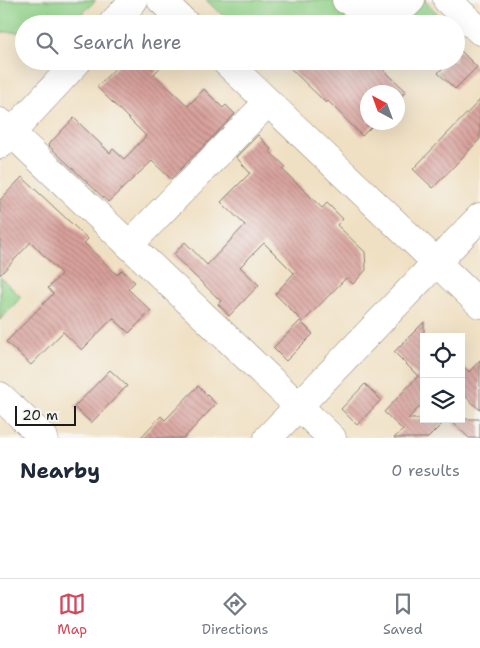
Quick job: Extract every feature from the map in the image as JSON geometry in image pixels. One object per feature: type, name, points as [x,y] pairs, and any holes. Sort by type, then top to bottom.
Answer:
[{"type":"street","points":[[120,15],[134,0]]},
{"type":"street","points":[[161,0],[177,15]]},
{"type":"street","points":[[346,0],[360,6],[406,4],[411,0]]},
{"type":"street","points":[[447,0],[463,15]]},
{"type":"street","points":[[465,17],[480,31]]},
{"type":"street","points":[[69,70],[4,133],[129,245],[332,438]]},
{"type":"street","points":[[234,70],[480,304]]},
{"type":"street","points":[[129,245],[268,102]]},
{"type":"street","points":[[268,438],[480,217]]},
{"type":"street","points":[[0,396],[44,438]]},
{"type":"green space","points":[[0,0],[96,0],[81,15],[15,15],[15,32],[0,32]]},
{"type":"green space","points":[[206,0],[424,0],[439,15],[222,15]]},
{"type":"green space","points":[[0,277],[21,297],[0,320]]},
{"type":"building","points":[[465,55],[477,67],[455,89],[438,73],[441,70],[465,70]]},
{"type":"building","points":[[113,70],[158,70],[154,74],[188,106],[204,89],[223,108],[226,105],[235,114],[171,179],[152,161],[108,202],[48,145],[74,118],[110,153],[113,149],[124,159],[146,136],[97,87]]},
{"type":"building","points":[[292,70],[384,70],[400,85],[360,85],[360,130],[368,130],[362,136],[328,101],[326,103]]},
{"type":"building","points":[[480,100],[480,139],[433,188],[413,169]]},
{"type":"building","points":[[258,135],[271,149],[269,151],[286,167],[283,170],[322,208],[327,203],[343,219],[337,225],[365,252],[366,270],[353,284],[346,278],[303,322],[275,294],[294,273],[264,243],[240,267],[259,285],[229,316],[218,304],[221,301],[173,255],[185,242],[207,265],[245,225],[221,202],[250,173],[236,157]]},
{"type":"building","points":[[22,177],[88,239],[84,243],[117,275],[122,270],[135,282],[128,289],[151,311],[129,333],[113,318],[82,350],[63,332],[31,365],[6,342],[53,294],[48,288],[61,274],[31,242],[0,275],[0,200]]},
{"type":"building","points":[[300,321],[313,334],[286,361],[273,348]]},
{"type":"building","points":[[424,322],[424,333],[420,333],[420,406],[408,419],[420,419],[420,423],[443,423],[428,438],[394,438],[403,430],[384,412],[418,376],[394,352]]},
{"type":"building","points":[[480,360],[480,410],[465,396],[465,368],[469,372]]},
{"type":"building","points":[[110,370],[127,386],[91,423],[74,407]]},
{"type":"building","points":[[365,384],[381,400],[357,425],[341,409]]},
{"type":"building","points":[[198,386],[216,404],[184,438],[140,438],[161,416],[165,420]]},
{"type":"building","points":[[465,419],[480,419],[480,438],[469,438],[453,423],[465,423]]}]
